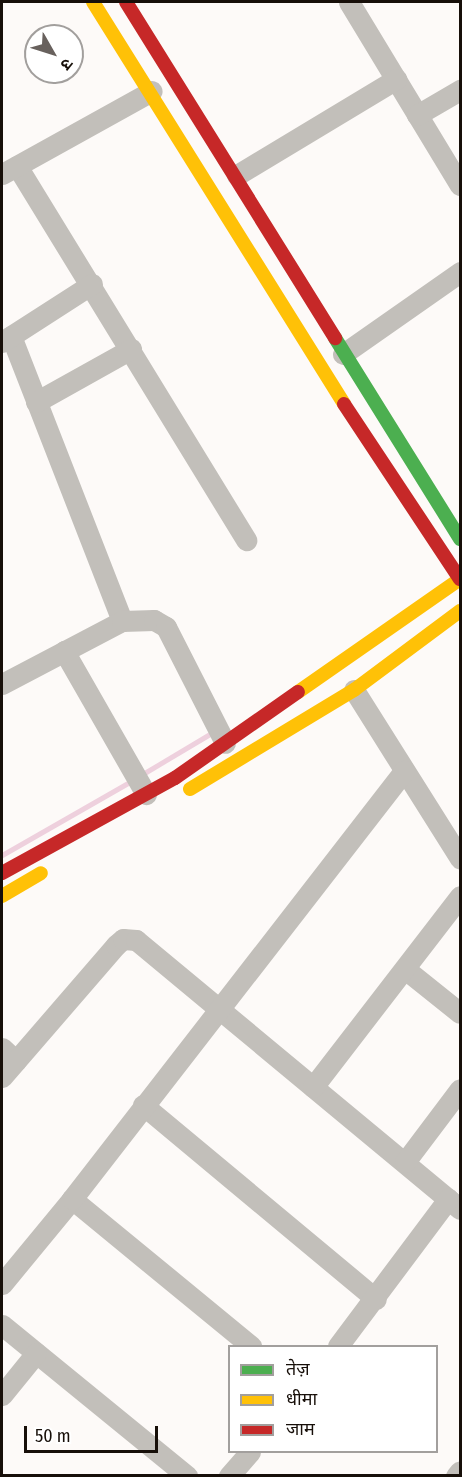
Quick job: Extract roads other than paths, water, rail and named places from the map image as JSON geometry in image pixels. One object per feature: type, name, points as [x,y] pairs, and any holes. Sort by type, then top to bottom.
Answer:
[{"type":"street","points":[[2,873],[146,794],[225,743],[460,579],[320,368],[152,91],[93,2]]},
{"type":"street","points":[[126,2],[237,175],[343,354],[460,539]]},
{"type":"street","points":[[349,2],[460,185]]},
{"type":"street","points":[[237,175],[396,79]]},
{"type":"street","points":[[417,115],[460,90]]},
{"type":"street","points":[[152,91],[9,170],[92,284],[246,540]]},
{"type":"street","points":[[343,354],[460,272]]},
{"type":"street","points":[[92,284],[6,339],[36,402],[122,621]]},
{"type":"street","points":[[36,402],[131,349]]},
{"type":"street","points":[[177,796],[354,690],[460,611]]},
{"type":"street","points":[[2,684],[122,621],[154,620],[166,627],[225,743]]},
{"type":"street","points":[[64,651],[146,794]]},
{"type":"street","points":[[354,690],[460,858]]},
{"type":"street","points":[[2,1284],[221,1008],[404,771]]},
{"type":"street","points":[[2,896],[53,866]]},
{"type":"street","points":[[313,1087],[460,896]]},
{"type":"street","points":[[2,1077],[9,1054],[123,939],[136,940],[221,1008],[454,1204],[340,1345]]},
{"type":"street","points":[[405,969],[460,1013]]},
{"type":"street","points":[[405,1162],[460,1089]]},
{"type":"street","points":[[143,1106],[376,1299]]},
{"type":"street","points":[[72,1198],[249,1345]]},
{"type":"street","points":[[2,1325],[187,1476]]},
{"type":"street","points":[[2,1395],[36,1353]]},
{"type":"street","points":[[229,1476],[249,1453]]},
{"type":"street","points":[[456,1476],[460,1471]]},
{"type":"waterway","points":[[141,775],[213,732]]},
{"type":"waterway","points":[[2,855],[133,780]]}]
